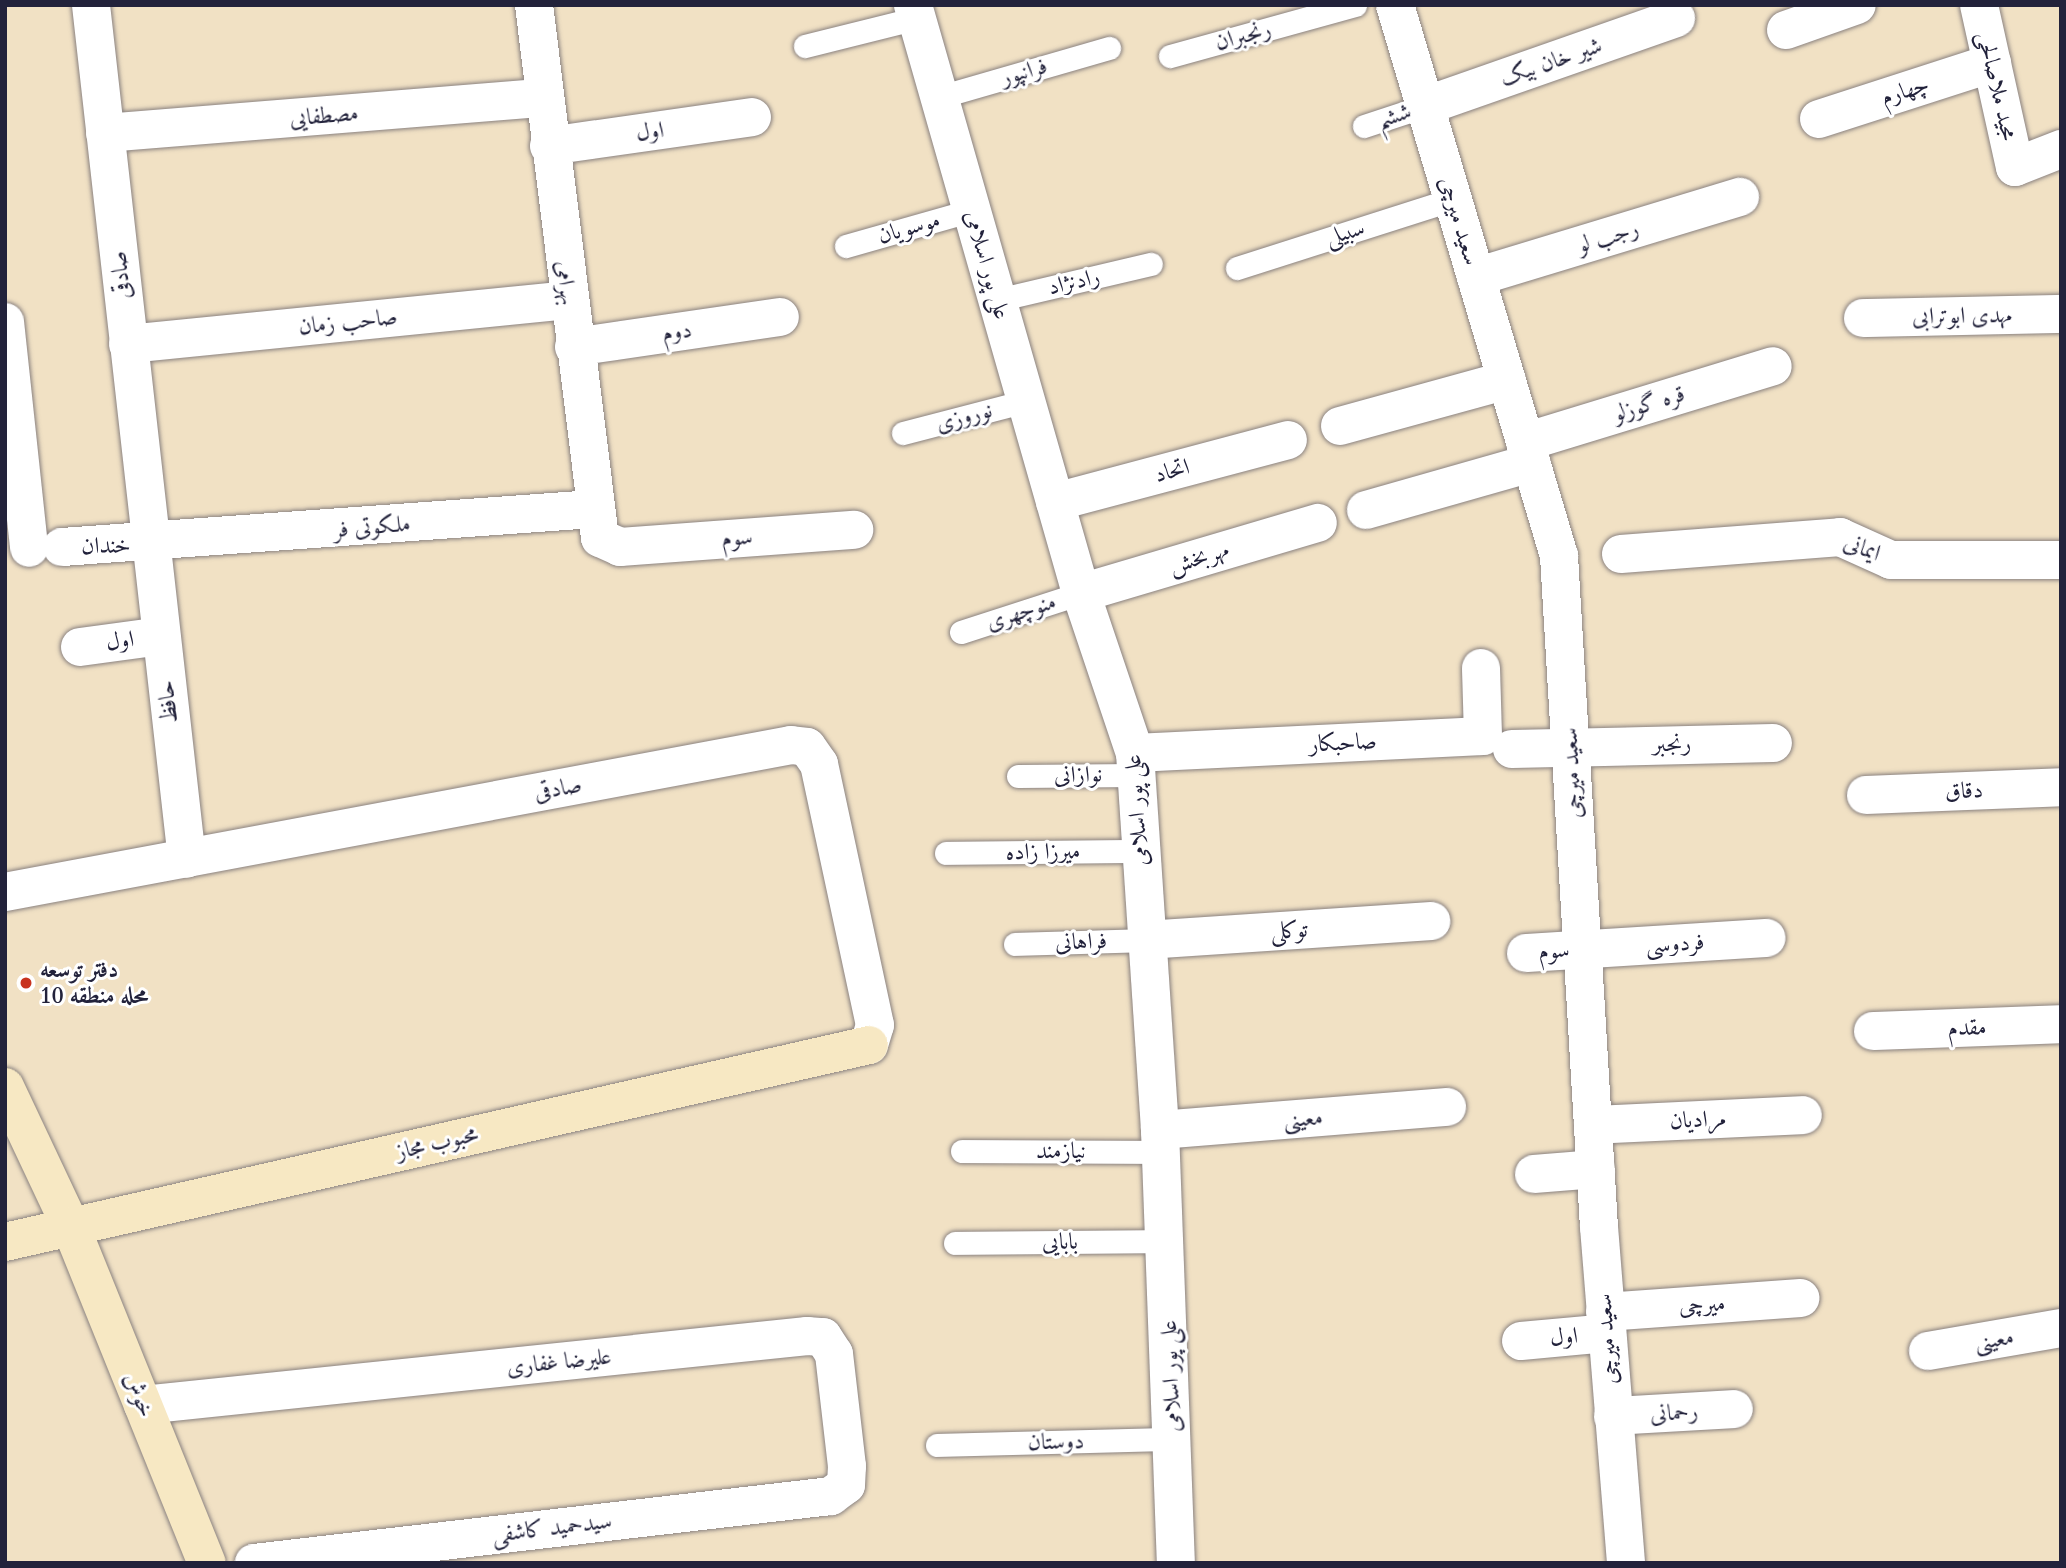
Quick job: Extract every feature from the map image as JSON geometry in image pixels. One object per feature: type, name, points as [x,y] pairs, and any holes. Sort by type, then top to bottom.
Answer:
[{"type":"main road","name":"محبوب مجاز","points":[[5,1242],[869,1045]]},
{"type":"main road","name":"خوش","points":[[5,1087],[71,1227],[207,1563]]},
{"type":"street","name":"صادقی","points":[[91,5],[150,545]]},
{"type":"street","name":"بهرامی","points":[[534,5],[593,509],[600,538],[620,547]]},
{"type":"street","name":"سعید میرچی","points":[[1395,5],[1559,556],[1606,1322],[1626,1563]]},
{"type":"street","points":[[1786,30],[1857,5]]},
{"type":"street","name":"مجید ملاصالحی","points":[[1990,9],[1992,63],[2015,167],[2061,149]]},
{"type":"street","name":"علی پور اسلامی","points":[[915,12],[1081,593],[1137,764],[1165,1241],[1174,1439],[1176,1563]]},
{"type":"street","name":"شیر خان بیک","points":[[1425,106],[1676,18]]},
{"type":"street","name":"چهارم","points":[[1819,119],[1992,63]]},
{"type":"street","name":"مصطفایی","points":[[105,133],[543,98]]},
{"type":"street","name":"اول","points":[[549,146],[752,117]]},
{"type":"street","name":"رجب لو","points":[[1476,276],[1740,197]]},
{"type":"street","name":"صاحب زمان","points":[[128,344],[568,300]]},
{"type":"street","name":"مهدی ابوترابی","points":[[1863,318],[2061,314]]},
{"type":"street","name":"دوم","points":[[574,347],[780,317]]},
{"type":"street","name":"خندان","points":[[5,322],[46,547],[150,545]]},
{"type":"street","name":"قره گوزلو","points":[[1528,452],[1773,366]]},
{"type":"street","points":[[1340,426],[1507,380]]},
{"type":"street","name":"اتحاد","points":[[1055,502],[1288,440]]},
{"type":"street","points":[[1366,510],[1528,452]]},
{"type":"street","name":"ملکوتی فر","points":[[150,545],[593,509]]},
{"type":"street","name":"مهربخش","points":[[1081,593],[1318,523]]},
{"type":"street","name":"سوم","points":[[620,547],[854,530]]},
{"type":"street","name":"ایمانی","points":[[1621,554],[1840,537],[1891,559],[2061,560]]},
{"type":"street","name":"حافظ","points":[[150,545],[187,859]]},
{"type":"street","name":"اول","points":[[80,647],[161,636]]},
{"type":"street","name":"صاحبکار","points":[[1137,764],[1482,736],[1481,668]]},
{"type":"street","name":"رنجبر","points":[[1512,749],[1570,745],[1773,743]]},
{"type":"street","name":"صادقی","points":[[5,892],[791,745],[807,747],[819,764],[872,1012],[869,1045]]},
{"type":"street","name":"دقاق","points":[[1866,795],[2061,787]]},
{"type":"street","name":"توکلی","points":[[1146,940],[1432,922]]},
{"type":"street","name":"فردوسی","points":[[1583,950],[1767,938]]},
{"type":"street","name":"سوم","points":[[1526,953],[1583,950]]},
{"type":"street","name":"مقدم","points":[[1873,1031],[2061,1024]]},
{"type":"street","name":"معینی","points":[[1160,1141],[1447,1107]]},
{"type":"street","name":"مرادیان","points":[[1593,1125],[1803,1115]]},
{"type":"street","points":[[1534,1174],[1596,1169]]},
{"type":"street","name":"میرچی","points":[[1606,1322],[1800,1298]]},
{"type":"street","name":"اول","points":[[1521,1340],[1606,1322]]},
{"type":"street","name":"معینی","points":[[1927,1351],[2061,1328]]},
{"type":"street","name":"علیرضا غفاری","points":[[143,1405],[823,1337],[834,1354],[846,1485]]},
{"type":"street","name":"رحمانی","points":[[1613,1416],[1734,1409]]},
{"type":"street","name":"سیدحمید کاشفی","points":[[254,1563],[831,1496],[846,1485]]},
{"type":"lane","name":"رنجبران","points":[[1170,56],[1355,5]]},
{"type":"lane","points":[[805,46],[915,12]]},
{"type":"lane","name":"فرانپور","points":[[939,97],[1109,48]]},
{"type":"lane","name":"ششم","points":[[1364,126],[1425,106]]},
{"type":"lane","name":"سبیلی","points":[[1237,268],[1453,199]]},
{"type":"lane","name":"موسویان","points":[[846,246],[972,210]]},
{"type":"lane","name":"رادنژاد","points":[[997,300],[1151,264]]},
{"type":"lane","name":"نوروزی","points":[[903,433],[1026,401]]},
{"type":"lane","name":"منوچهری","points":[[961,632],[1081,593]]},
{"type":"lane","name":"نوازانی","points":[[1018,776],[1137,764]]},
{"type":"lane","name":"میرزا زاده","points":[[946,853],[1141,851]]},
{"type":"lane","name":"فراهانی","points":[[1016,944],[1146,940]]},
{"type":"lane","name":"نیازمند","points":[[962,1151],[1160,1141]]},
{"type":"lane","name":"بابایی","points":[[955,1243],[1165,1241]]},
{"type":"lane","name":"دوستان","points":[[937,1445],[1174,1439]]},
{"type":"place","name":"دفتر توسعه محله منطقه 10","points":[[26,983]]}]
